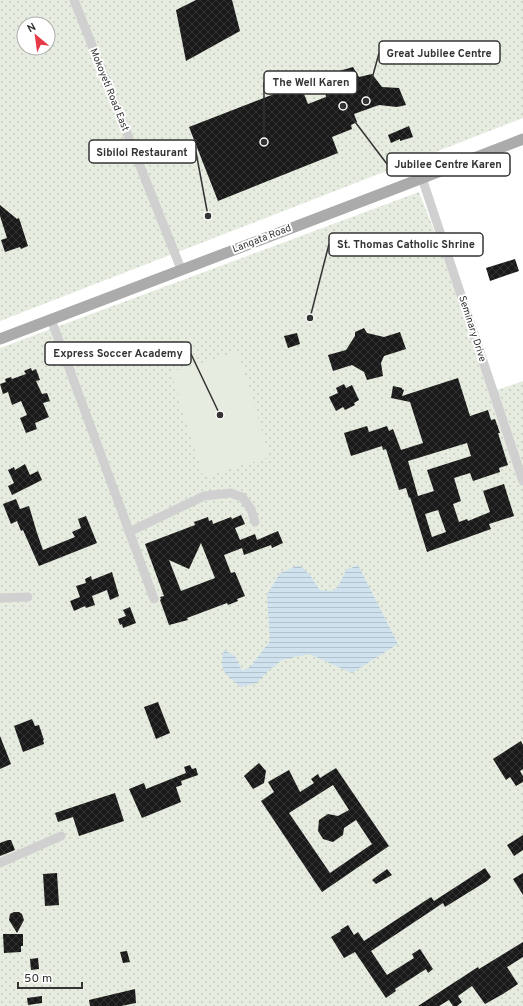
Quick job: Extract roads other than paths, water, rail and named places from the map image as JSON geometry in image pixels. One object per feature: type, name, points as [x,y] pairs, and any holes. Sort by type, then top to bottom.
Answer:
[{"type":"main road","name":"Langata Road","points":[[0,339],[523,139]]},
{"type":"street","name":"Mokoyeti Road East","points":[[74,0],[181,269]]},
{"type":"street","name":"Seminary Drive","points":[[422,178],[523,481]]},
{"type":"street","points":[[51,319],[154,599]]},
{"type":"street","points":[[129,532],[204,496],[230,493],[242,497],[251,509],[255,522]]},
{"type":"street","points":[[0,598],[28,597]]},
{"type":"street","points":[[0,863],[61,836]]},
{"type":"water","points":[[299,565],[309,574],[320,590],[333,591],[339,585],[346,570],[358,565],[398,644],[352,673],[309,654],[282,660],[269,670],[257,683],[241,687],[227,675],[223,668],[222,657],[224,650],[235,656],[242,671],[250,667],[270,641],[267,595],[280,573]]},
{"type":"place","name":"Great Jubilee Centre","points":[[366,101]]},
{"type":"place","name":"Jubilee Centre Karen","points":[[343,106]]},
{"type":"place","name":"The Well Karen","points":[[264,142]]},
{"type":"place","name":"Sibiloi Restaurant","points":[[208,216]]},
{"type":"place","name":"St. Thomas Catholic Shrine","points":[[310,318]]},
{"type":"place","name":"Express Soccer Academy","points":[[220,415]]}]
